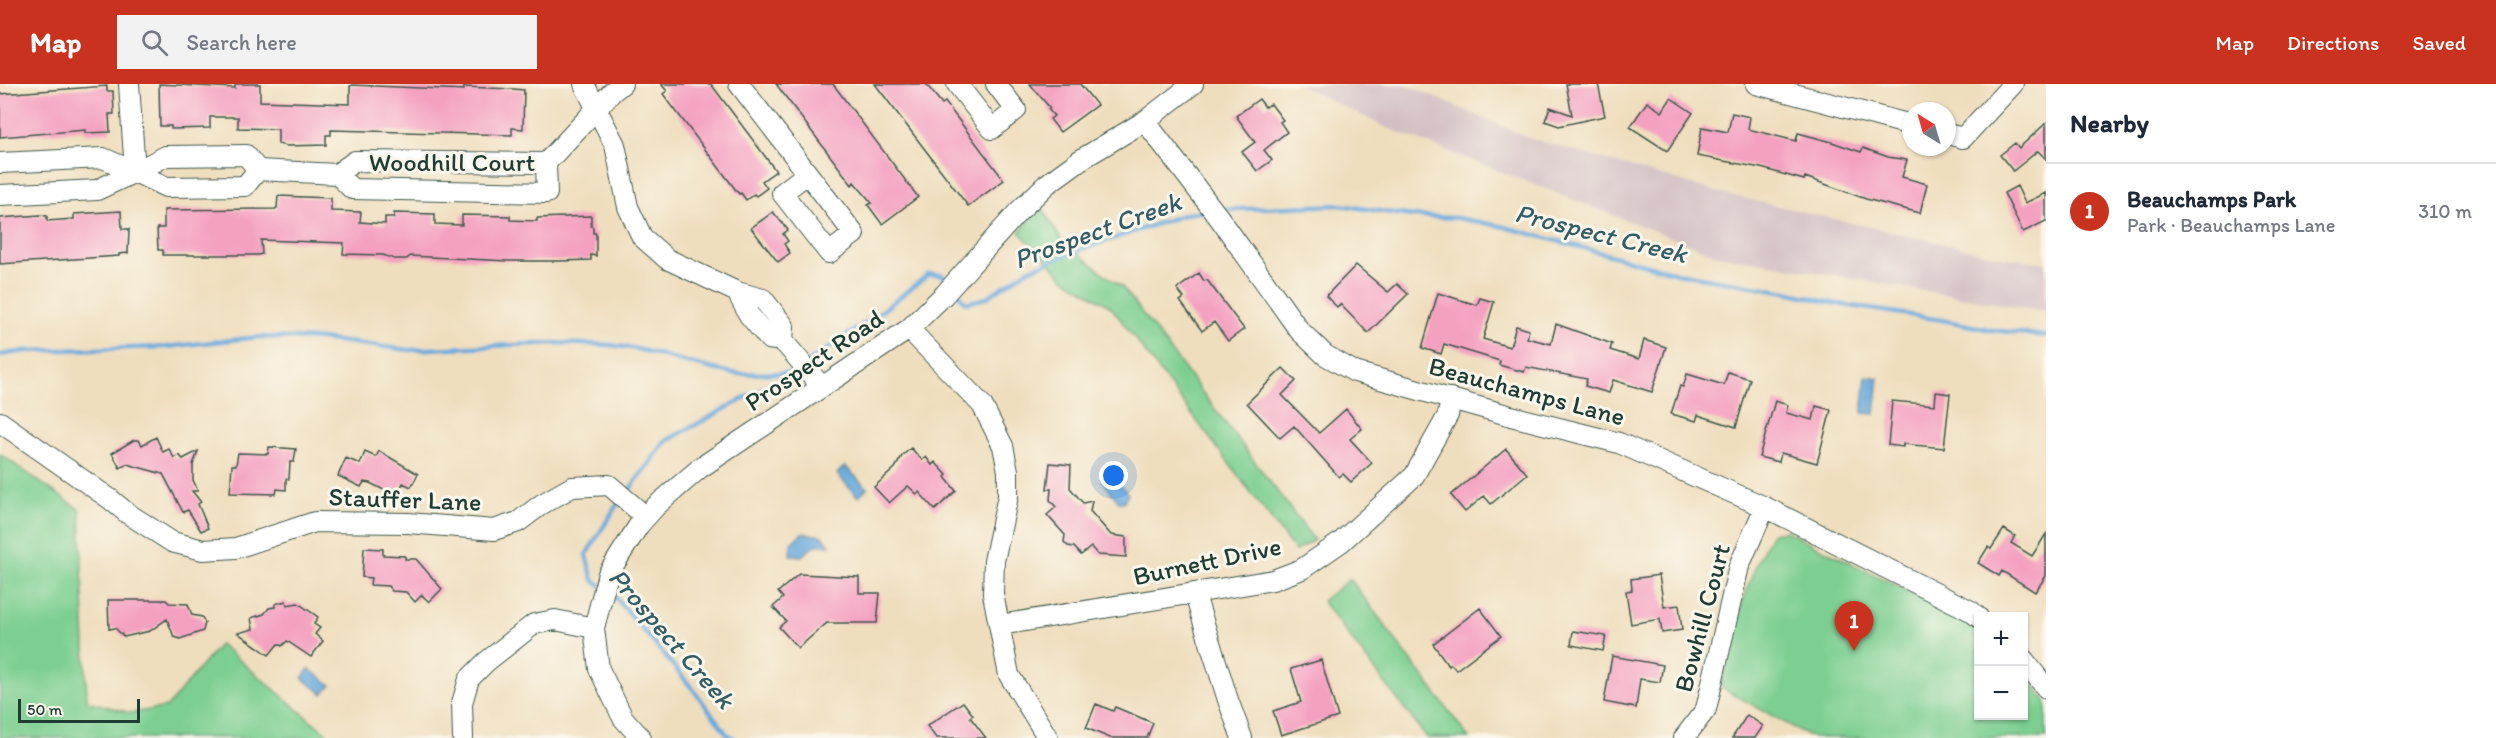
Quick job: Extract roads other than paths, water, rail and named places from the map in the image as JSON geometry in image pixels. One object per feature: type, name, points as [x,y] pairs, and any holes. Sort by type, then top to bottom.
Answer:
[{"type":"street","points":[[129,84],[135,172]]},
{"type":"street","points":[[584,84],[615,145],[628,207],[642,237],[667,259],[737,292],[749,315],[769,339],[783,341],[822,387]]},
{"type":"street","name":"Woodhill Court","points":[[338,174],[352,189],[547,193],[546,163],[622,84]]},
{"type":"street","points":[[739,84],[807,174]]},
{"type":"street","points":[[957,84],[992,129],[1016,110],[996,84]]},
{"type":"street","name":"Prospect Road","points":[[641,738],[623,718],[599,669],[594,628],[608,574],[633,505],[656,506],[700,468],[909,329],[944,295],[1018,212],[1047,184],[1080,160],[1145,122],[1193,84]]},
{"type":"street","points":[[1756,84],[1902,123]]},
{"type":"street","points":[[1956,136],[1963,138],[2013,84]]},
{"type":"street","name":"Beauchamps Lane","points":[[1145,122],[1220,219],[1299,330],[1325,355],[1355,372],[1619,442],[1765,507],[1974,614]]},
{"type":"street","points":[[0,164],[103,158],[135,172],[166,187],[245,186],[258,170],[246,155],[166,156],[135,172],[97,190],[0,195]]},
{"type":"street","name":"Woodhill Court","points":[[258,170],[338,174],[355,160],[546,163]]},
{"type":"street","points":[[909,329],[982,405],[1003,446],[1008,471],[1008,495],[994,561],[993,594],[1009,675],[1048,738]]},
{"type":"street","name":"Burnett Drive","points":[[999,625],[1195,595],[1273,580],[1302,569],[1341,542],[1414,476],[1448,414],[1451,398]]},
{"type":"street","name":"Stauffer Lane","points":[[0,422],[164,537],[172,542],[203,550],[236,548],[315,522],[408,523],[494,530],[518,522],[542,504],[572,487],[609,485],[633,505]]},
{"type":"street","name":"Bowhill Court","points":[[1684,738],[1706,709],[1738,566],[1765,507]]},
{"type":"street","points":[[1195,595],[1242,738]]},
{"type":"street","points":[[463,738],[462,703],[469,679],[486,662],[534,624],[555,620],[594,628]]},
{"type":"street","points":[[2028,665],[2046,688]]},
{"type":"water","points":[[1866,376],[1879,378],[1875,414],[1862,413]]},
{"type":"water","points":[[845,466],[867,488],[858,497],[837,474]]},
{"type":"water","points":[[1107,474],[1117,475],[1116,480],[1128,494],[1124,502],[1119,502],[1102,481]]},
{"type":"water","points":[[802,533],[823,536],[830,545],[815,545],[802,556],[790,555],[791,543]]},
{"type":"water","points":[[309,669],[331,685],[323,694],[302,678]]},
{"type":"waterway","name":"Prospect Creek","points":[[1219,210],[1340,205],[1412,216],[1457,218],[1505,227],[1677,273],[1787,292],[1832,303],[1992,330],[2046,336]]},
{"type":"waterway","name":"Prospect Creek","points":[[954,289],[966,303],[986,298],[1028,270],[1079,250],[1186,214],[1208,211]]},
{"type":"waterway","name":"Prospect Creek","points":[[807,363],[882,311],[929,274],[942,275],[949,283]]},
{"type":"waterway","points":[[0,355],[25,351],[166,347],[259,337],[321,339],[409,350],[555,343],[610,345],[637,349],[738,374],[790,373]]},
{"type":"waterway","name":"Prospect Creek","points":[[626,494],[666,441],[800,368]]},
{"type":"waterway","name":"Prospect Creek","points":[[600,585],[593,580],[586,555],[620,500]]},
{"type":"waterway","name":"Prospect Creek","points":[[609,592],[692,688],[727,734],[734,738]]},
{"type":"place","name":"Beauchamps Park","points":[[1854,651]]}]
